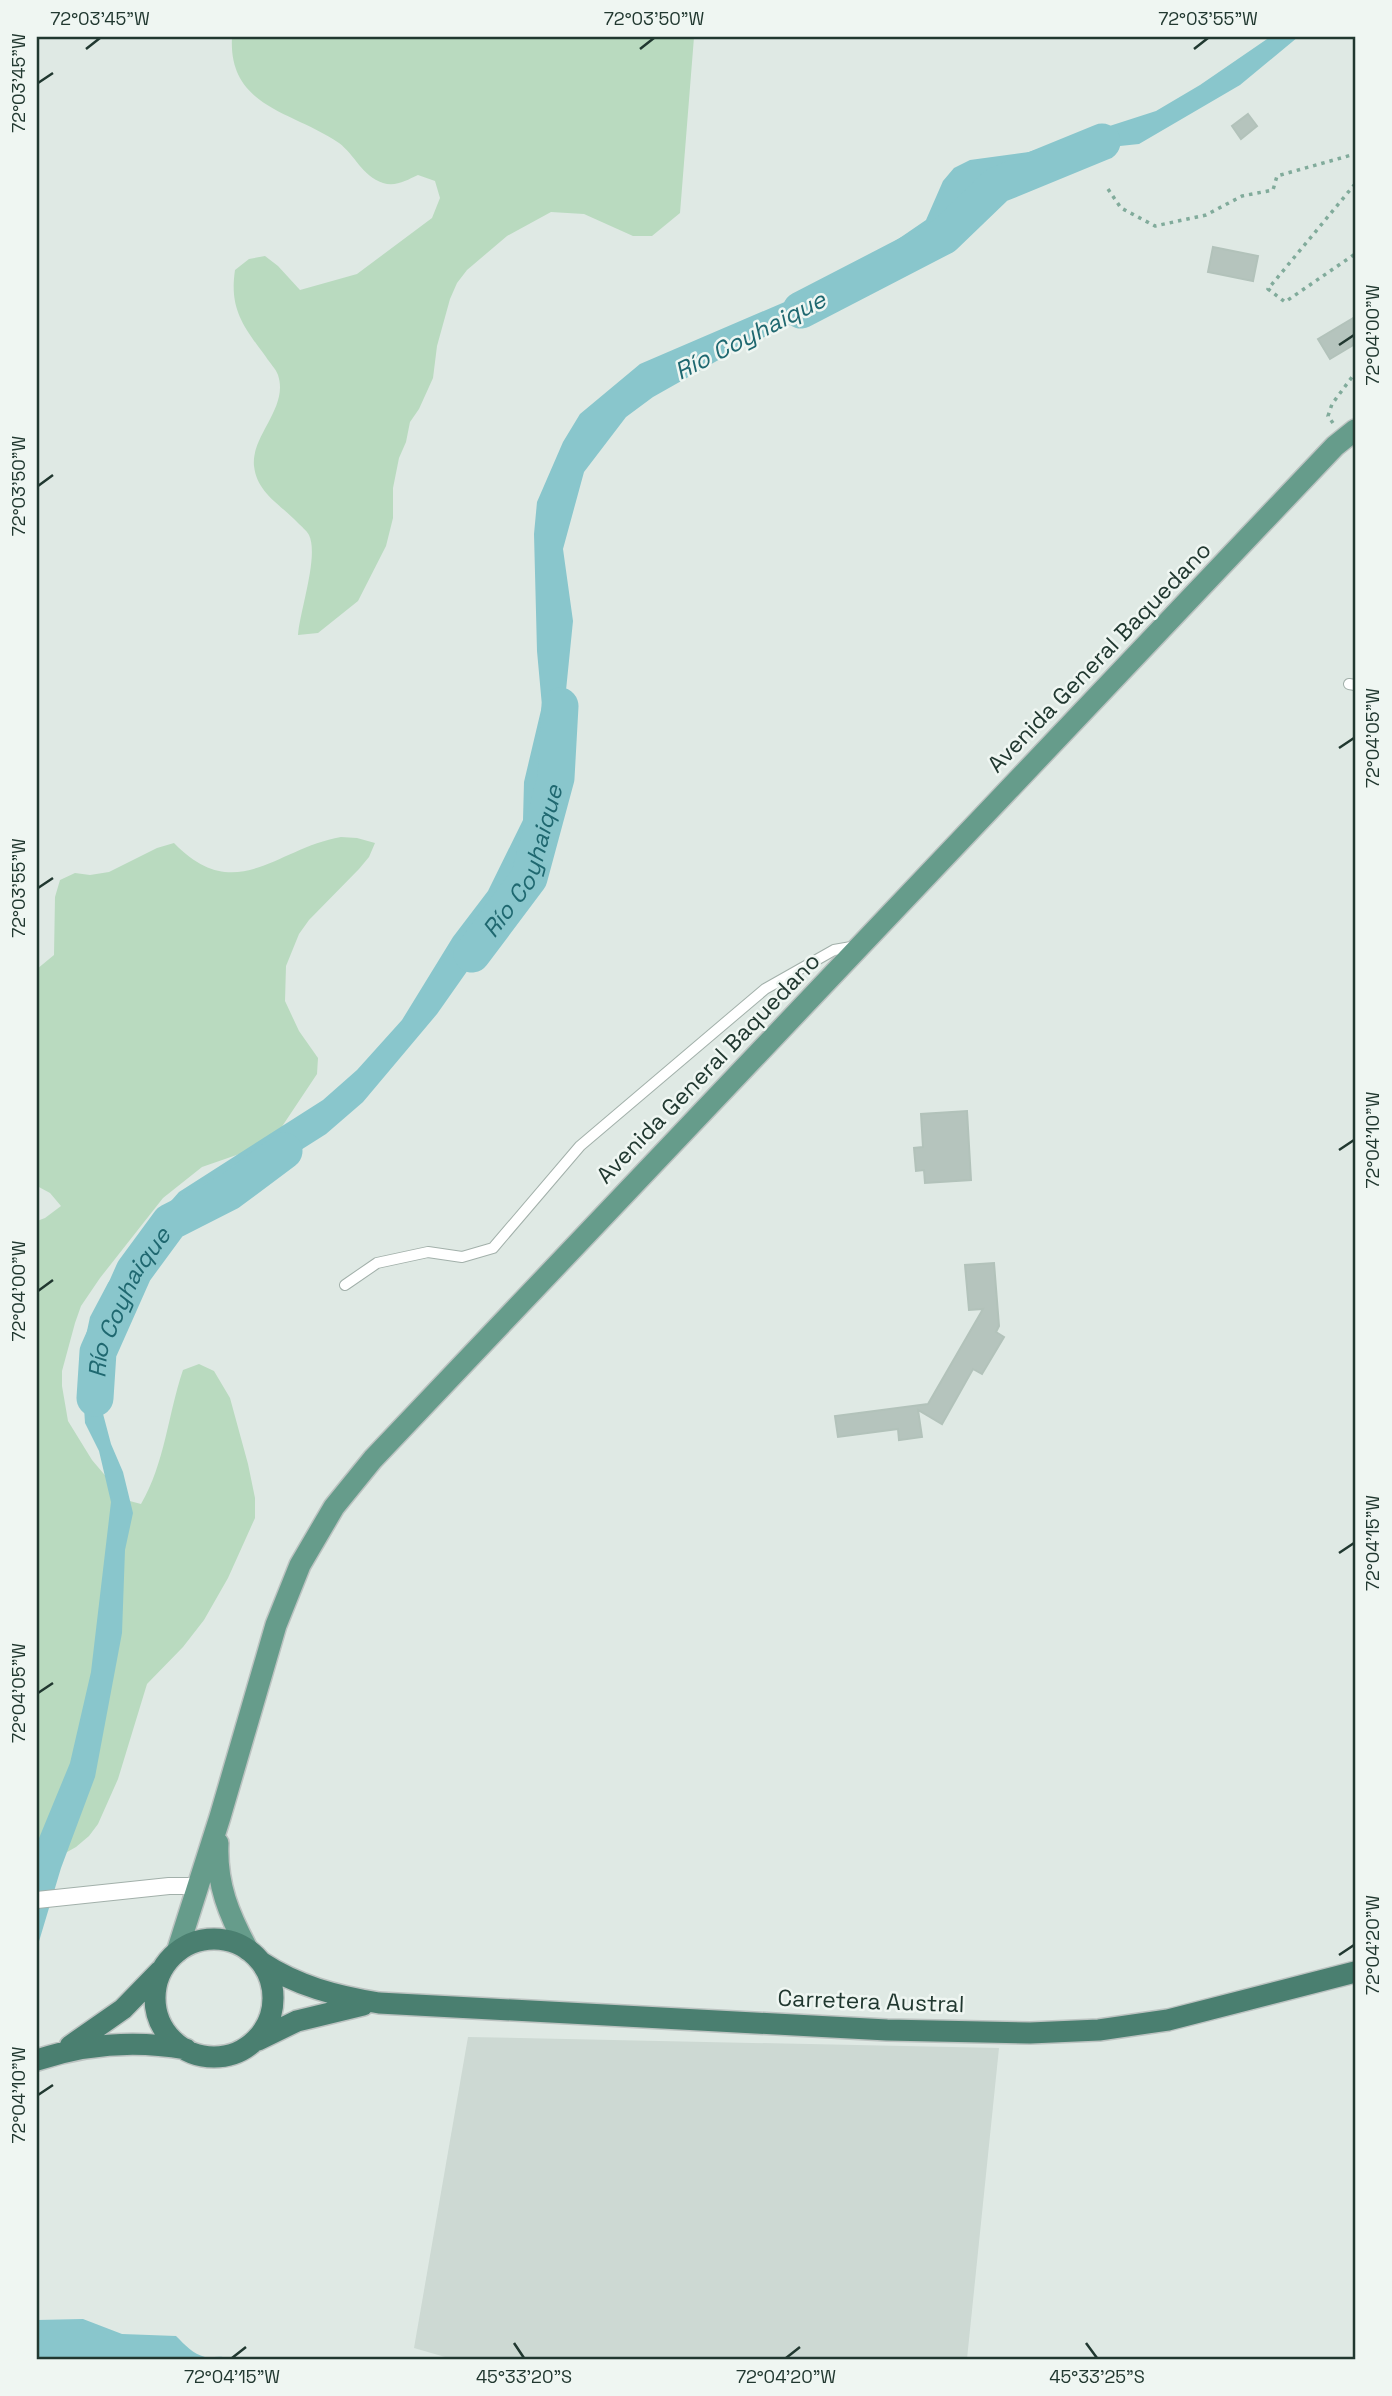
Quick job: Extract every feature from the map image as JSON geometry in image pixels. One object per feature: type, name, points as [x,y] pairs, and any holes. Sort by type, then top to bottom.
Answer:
[{"type":"highway","points":[[37,2060],[57,2053],[103,2045],[136,2044],[163,2045],[214,2057],[228,2055],[253,2042],[266,2025],[273,2004],[271,1982],[255,1956],[237,1943],[212,1939],[187,1945],[122,2009],[86,2036],[57,2053]]},
{"type":"highway","name":"Carretera Austral","points":[[255,1956],[281,1975],[306,1986],[379,2003],[887,2030],[1042,2033],[1099,2030],[1168,2020],[1355,1972]]},
{"type":"highway","points":[[170,1960],[156,1992],[156,2006],[166,2031],[186,2049]]},
{"type":"highway","name":"Carretera Austral","points":[[253,2042],[297,2021],[337,2010],[379,2003]]},
{"type":"main road","name":"Avenida General Baquedano","points":[[170,1960],[198,1885],[276,1625],[300,1565],[334,1507],[383,1449],[1335,446],[1350,434]]},
{"type":"main road","name":"Avenida General Baquedano","points":[[219,1817],[219,1883],[234,1924],[255,1956]]},
{"type":"street","points":[[37,1900],[198,1885]]},
{"type":"lane","points":[[345,1285],[377,1263],[428,1252],[462,1257],[493,1248],[580,1146],[765,989],[834,950],[861,946]]},
{"type":"path","points":[[1108,189],[1121,208],[1155,226],[1206,215],[1241,196],[1273,190],[1277,176],[1355,154]]},
{"type":"path","points":[[1355,184],[1268,289],[1285,302],[1355,254]]},
{"type":"path","points":[[1350,434],[1328,416],[1332,404],[1355,373]]},
{"type":"shaded area","points":[[468,2037],[999,2048],[967,2359],[452,2359],[414,2348]]},
{"type":"green space","points":[[232,37],[694,37],[680,213],[652,236],[633,236],[584,214],[551,212],[507,236],[467,270],[450,299],[437,346],[433,378],[410,422],[399,458],[393,488],[393,518],[386,546],[358,601],[318,633],[298,635],[312,556],[309,535],[270,498],[256,475],[254,466],[258,443],[274,410],[280,387],[276,370],[251,336],[236,307],[235,270],[249,259],[265,256],[300,290],[357,274],[432,218],[440,198],[435,181],[418,175],[392,184],[376,180],[339,143],[267,105],[252,93],[241,79],[234,61]]},
{"type":"green space","points":[[341,837],[375,843],[369,857],[359,869],[309,920],[299,934],[286,966],[285,1001],[299,1031],[318,1058],[317,1074],[271,1143],[202,1167],[163,1198],[100,1278],[81,1306],[75,1323],[62,1371],[68,1421],[92,1460],[126,1500],[141,1504],[156,1472],[183,1370],[199,1364],[214,1371],[230,1398],[248,1464],[255,1498],[255,1518],[228,1578],[204,1620],[183,1647],[147,1684],[118,1779],[98,1824],[76,1847],[37,1869],[37,1221],[61,1206],[50,1193],[37,1186],[37,969],[54,955],[55,897],[60,880],[75,873],[90,875],[109,872],[157,848],[174,843],[196,862],[217,871],[237,872],[256,868],[318,843]]},
{"type":"water","points":[[1270,37],[1298,37],[1240,85],[1139,144],[1034,166],[1018,174],[1000,196],[961,225],[940,230],[920,241],[865,273],[782,330],[745,345],[653,397],[626,417],[584,472],[563,549],[573,621],[563,720],[547,820],[519,883],[482,950],[437,1014],[363,1102],[326,1134],[215,1196],[175,1231],[121,1285],[99,1335],[102,1410],[111,1444],[123,1472],[133,1513],[125,1550],[122,1633],[95,1777],[61,1868],[37,1948],[37,1843],[70,1763],[91,1672],[111,1502],[99,1451],[85,1423],[81,1359],[90,1317],[108,1283],[179,1192],[323,1100],[357,1070],[402,1020],[453,937],[488,891],[523,820],[524,782],[542,706],[537,651],[534,534],[537,502],[563,442],[580,414],[640,364],[829,283],[888,246],[926,220],[943,181],[954,168],[970,160],[1029,152],[1156,111],[1200,85]]},
{"type":"water","points":[[83,2319],[122,2334],[176,2336],[201,2356],[229,2359],[37,2359],[37,2320]]},
{"type":"building","points":[[1248,114],[1257,126],[1241,139],[1232,126]]},
{"type":"building","points":[[1213,247],[1258,256],[1253,281],[1208,272]]},
{"type":"building","points":[[1355,317],[1355,344],[1330,359],[1318,339]]},
{"type":"building","points":[[967,1111],[971,1180],[925,1183],[924,1170],[916,1171],[914,1148],[923,1147],[921,1114]]},
{"type":"building","points":[[994,1263],[999,1326],[996,1332],[1004,1337],[982,1374],[973,1369],[942,1424],[918,1410],[922,1437],[899,1440],[898,1429],[838,1437],[835,1416],[928,1404],[983,1309],[969,1310],[965,1265]]},
{"type":"waterway","name":"Río Coyhaique","points":[[801,310],[944,236],[997,185],[1102,142]]},
{"type":"waterway","name":"Río Coyhaique","points":[[472,954],[529,878],[556,778],[560,706]]},
{"type":"waterway","name":"Río Coyhaique","points":[[95,1398],[98,1352],[134,1271],[170,1222],[229,1192],[284,1151]]}]
